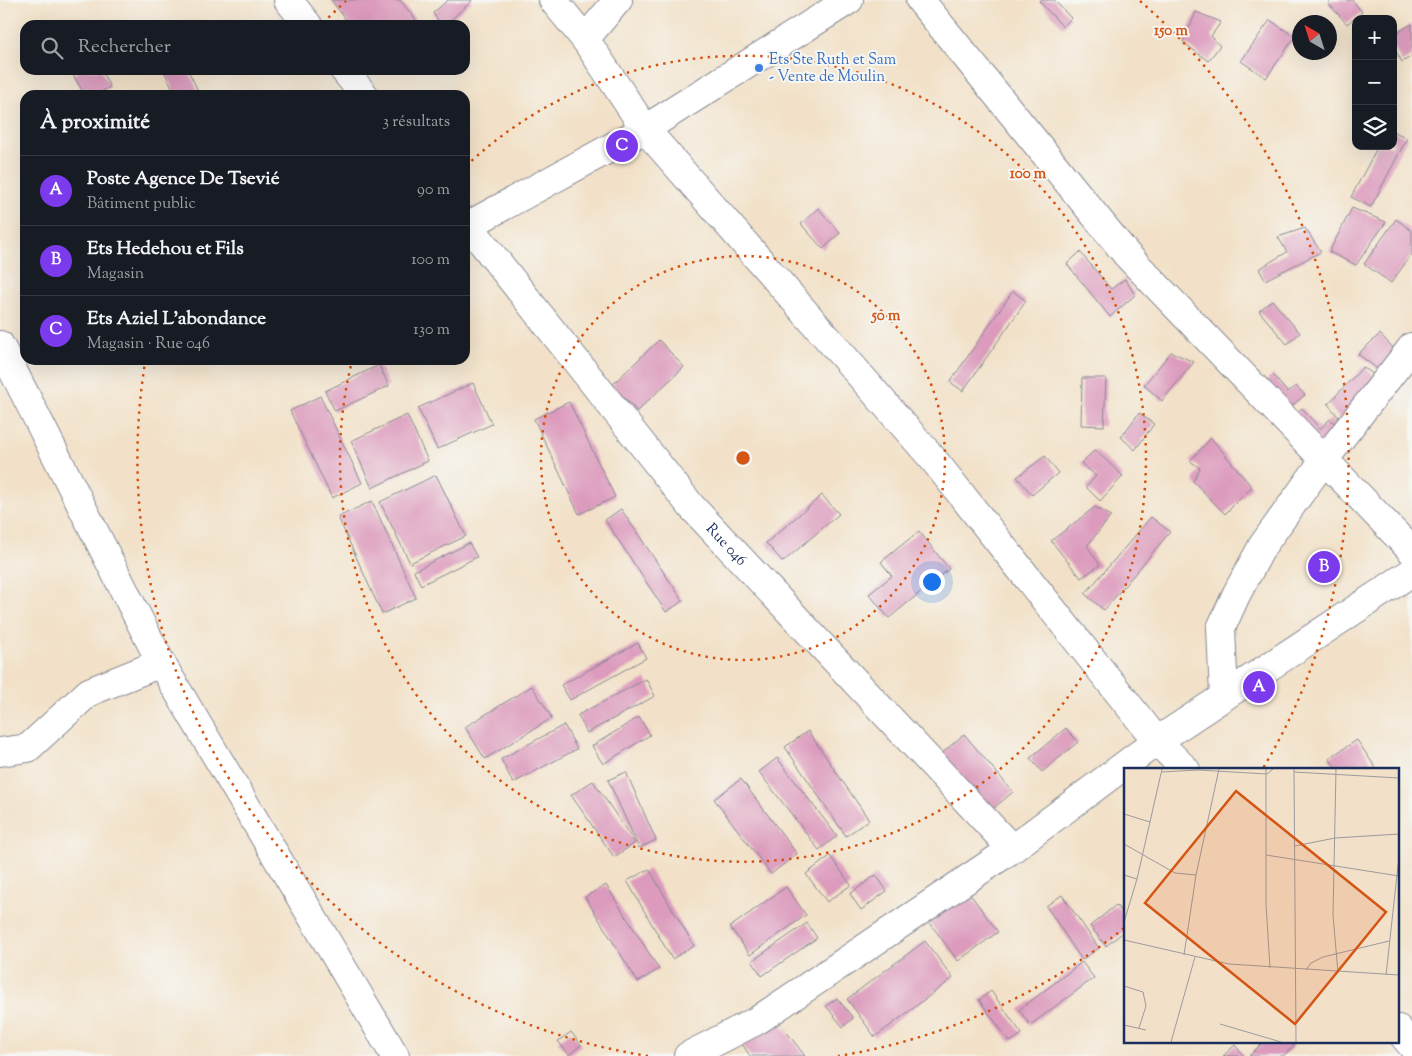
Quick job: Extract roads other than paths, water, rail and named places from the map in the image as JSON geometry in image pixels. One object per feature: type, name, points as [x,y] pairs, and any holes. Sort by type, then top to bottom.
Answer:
[{"type":"street","points":[[288,0],[304,20]]},
{"type":"street","points":[[553,0],[585,39],[645,129],[933,460],[1157,741],[1184,768]]},
{"type":"street","points":[[585,39],[618,0]]},
{"type":"street","points":[[470,221],[645,129],[849,0]]},
{"type":"street","points":[[920,0],[1127,255],[1412,551]]},
{"type":"street","points":[[348,75],[360,90]]},
{"type":"street","name":"Rue 046","points":[[470,227],[691,506],[1012,849]]},
{"type":"street","points":[[0,345],[161,663],[395,1056]]},
{"type":"street","points":[[1224,696],[1221,628],[1237,593],[1263,545],[1324,460],[1412,347]]},
{"type":"street","points":[[688,1056],[758,1020],[1012,849],[1157,741],[1412,572]]},
{"type":"street","points":[[0,752],[28,748],[89,692],[161,663]]},
{"type":"street","points":[[1400,1031],[1412,1046]]},
{"type":"place","name":"Ets Ste Ruth et Sam - Vente de Moulin","points":[[759,68]]},
{"type":"place","name":"Ets Aziel L'abondance","points":[[622,146]]},
{"type":"place","name":"Ets Hedehou et Fils","points":[[1324,567]]},
{"type":"place","name":"Poste Agence De Tsevié","points":[[1259,687]]}]
